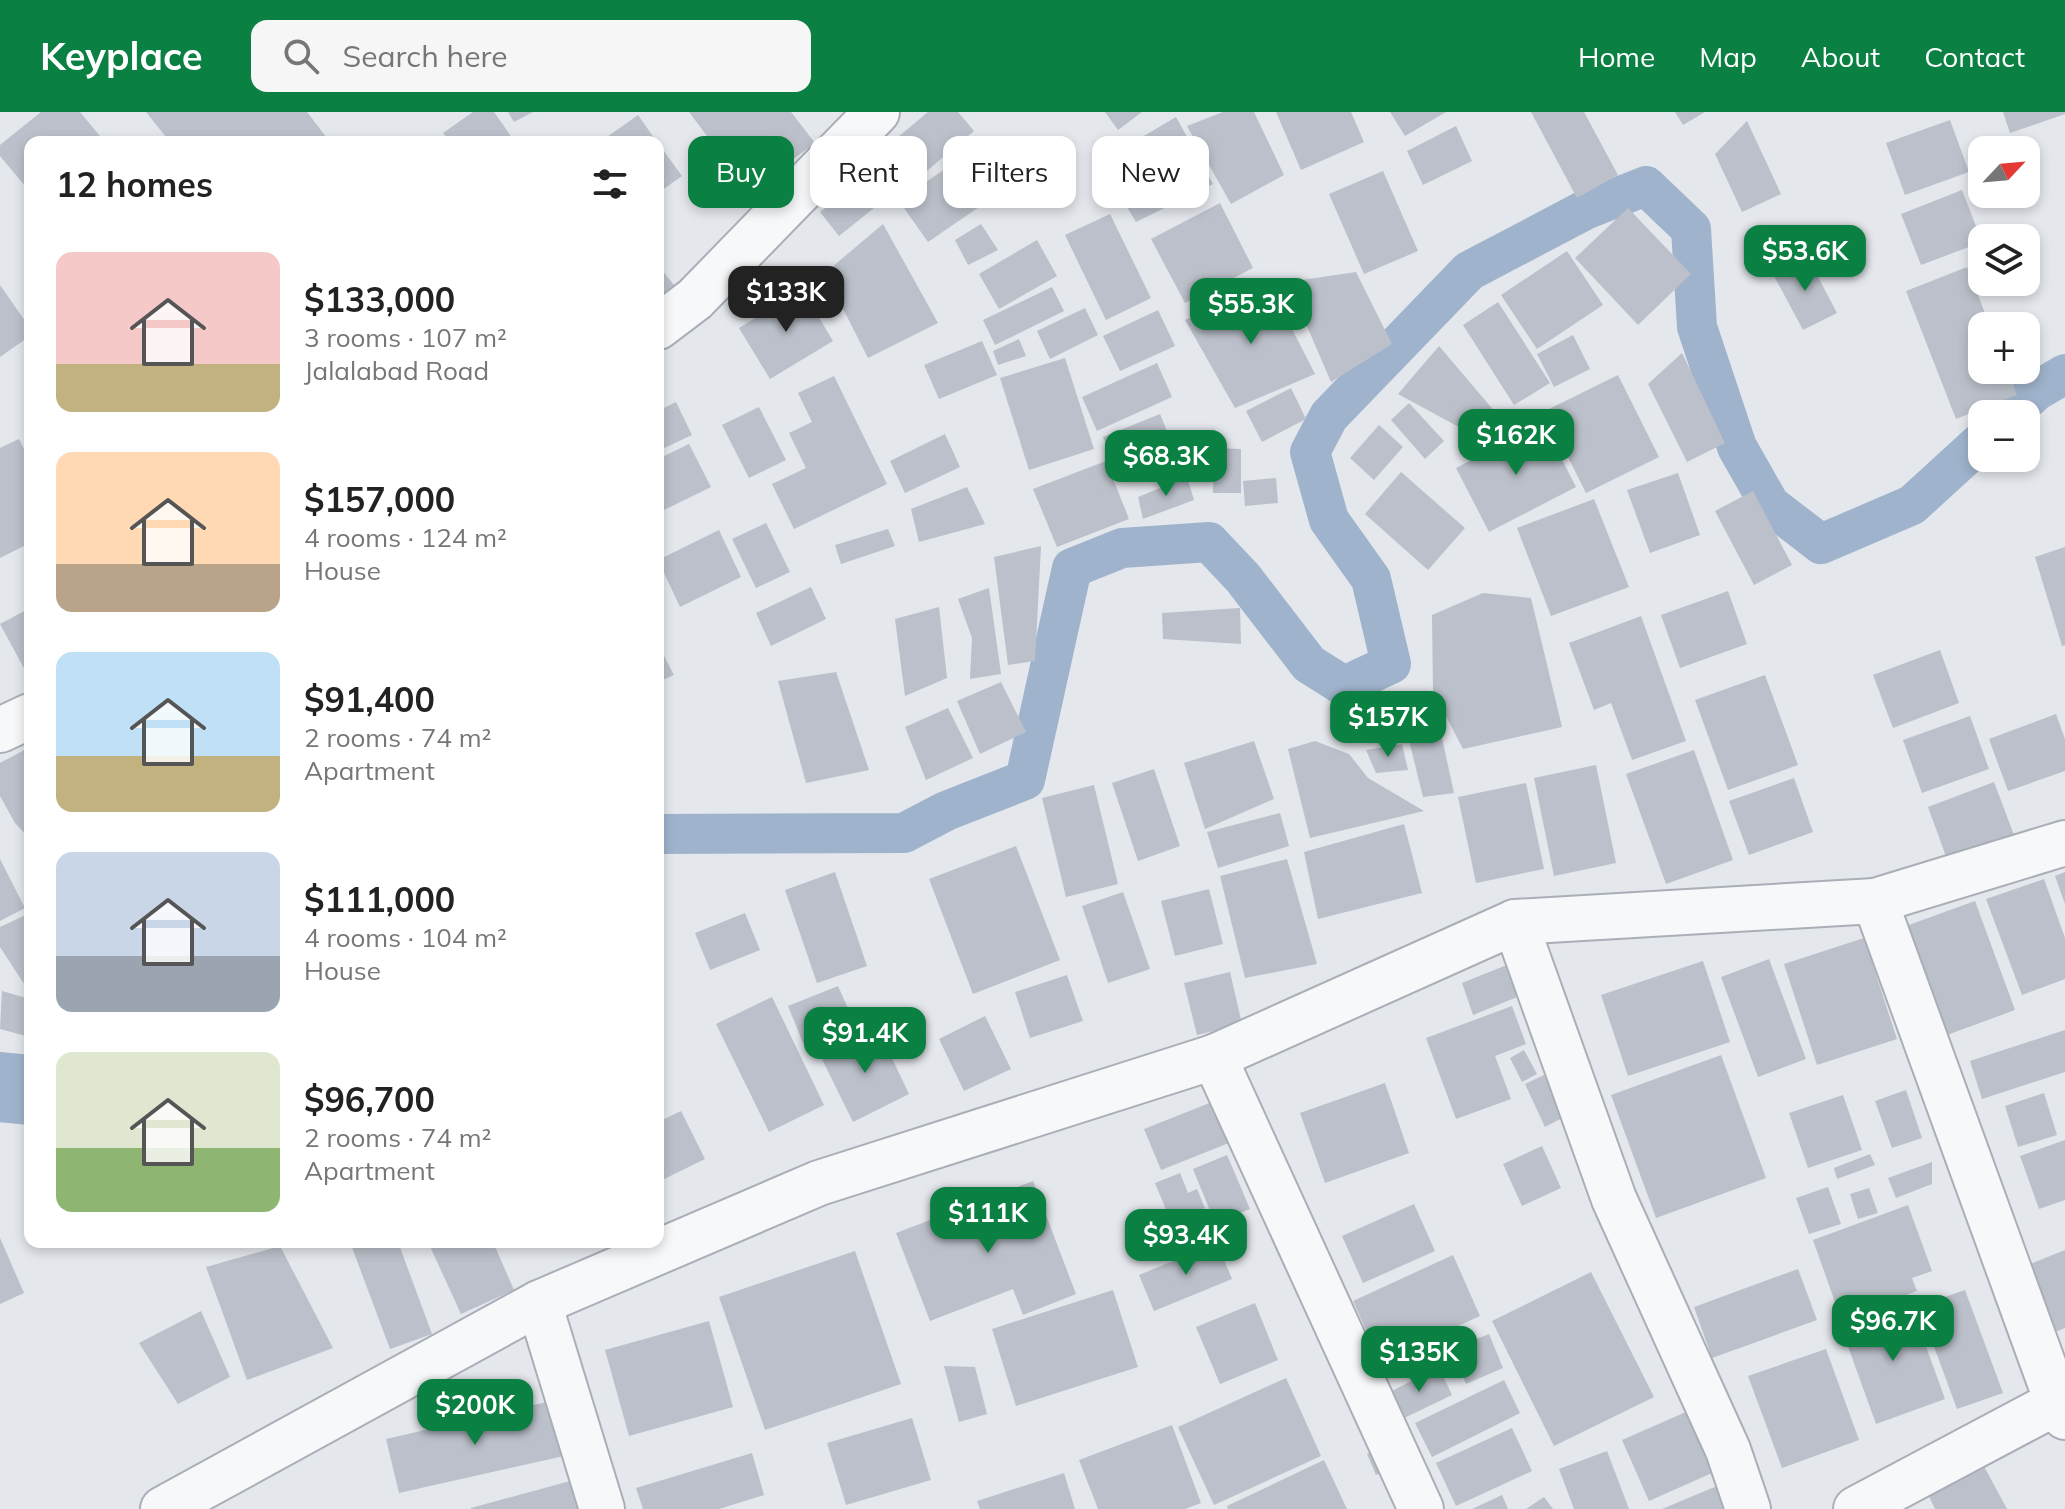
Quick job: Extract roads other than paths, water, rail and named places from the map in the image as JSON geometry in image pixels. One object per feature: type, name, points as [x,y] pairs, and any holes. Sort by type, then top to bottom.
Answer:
[{"type":"street","points":[[664,322],[695,299],[877,112]]},
{"type":"street","points":[[0,730],[24,719]]},
{"type":"street","points":[[163,1509],[539,1303],[819,1183],[1214,1057],[1515,922],[1875,901],[2065,843]]},
{"type":"street","points":[[1856,1509],[2062,1406],[1875,901]]},
{"type":"street","points":[[1515,922],[1614,1199],[1728,1450],[1748,1509]]},
{"type":"street","points":[[1214,1057],[1421,1509]]},
{"type":"street","points":[[539,1303],[602,1509]]},
{"type":"waterway","points":[[664,834],[904,833],[946,811],[1025,780],[1072,568],[1122,548],[1209,542],[1243,578],[1309,664],[1344,686],[1391,664],[1371,579],[1329,520],[1310,452],[1329,416],[1469,271],[1585,210],[1646,186],[1691,229],[1697,327],[1737,447],[1770,505],[1821,544],[1912,505],[1968,454]]},
{"type":"waterway","points":[[2026,400],[2065,374]]},
{"type":"waterway","points":[[0,1087],[24,1089]]}]
